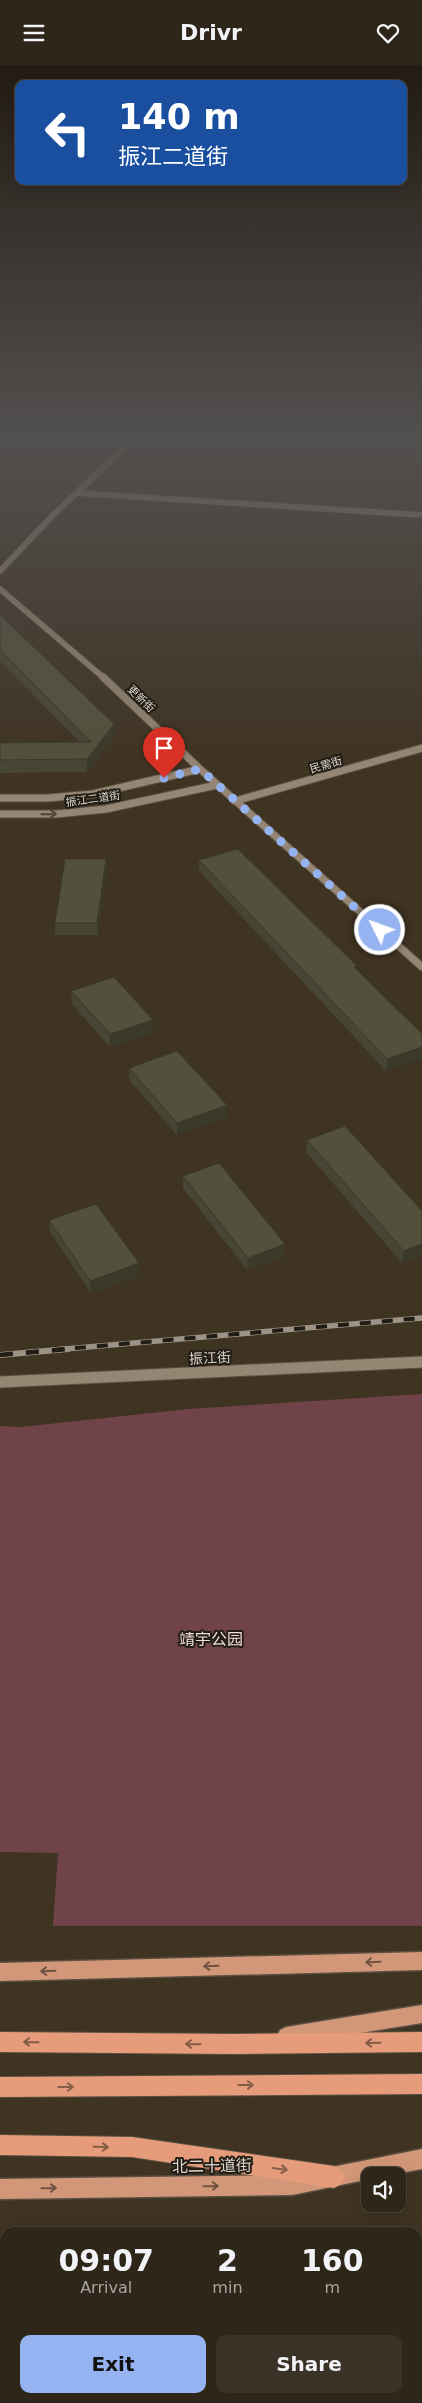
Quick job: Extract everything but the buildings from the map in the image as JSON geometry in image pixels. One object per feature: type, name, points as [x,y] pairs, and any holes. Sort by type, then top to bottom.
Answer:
[{"type":"highway","points":[[0,2042],[233,2044],[422,2042]]},
{"type":"highway","points":[[0,2087],[422,2084]]},
{"type":"highway","points":[[0,2145],[132,2147],[334,2177]]},
{"type":"main road","points":[[0,1972],[422,1961]]},
{"type":"main road","points":[[233,2044],[422,2014]]},
{"type":"main road","name":"北二十道街","points":[[0,2189],[292,2185],[422,2159]]},
{"type":"street","points":[[0,571],[22,548]]},
{"type":"street","name":"更新街","points":[[0,589],[111,684],[217,785],[422,967]]},
{"type":"street","name":"民需街","points":[[235,801],[422,748]]},
{"type":"street","name":"振江二道街","points":[[0,798],[48,798],[93,794],[200,769]]},
{"type":"street","name":"振江二道街","points":[[0,814],[57,814],[106,809],[217,785]]},
{"type":"street","name":"振江街","points":[[0,1382],[422,1362]]},
{"type":"green space","name":"靖宇公园","points":[[422,1394],[422,1926],[53,1926],[58,1853],[0,1852],[0,1426],[21,1427],[188,1409]]},
{"type":"railway","points":[[53,1350],[422,1318]]},
{"type":"railway","points":[[0,1355],[68,1349]]},
{"type":"route","points":[[164,778],[200,769],[380,930]]}]
